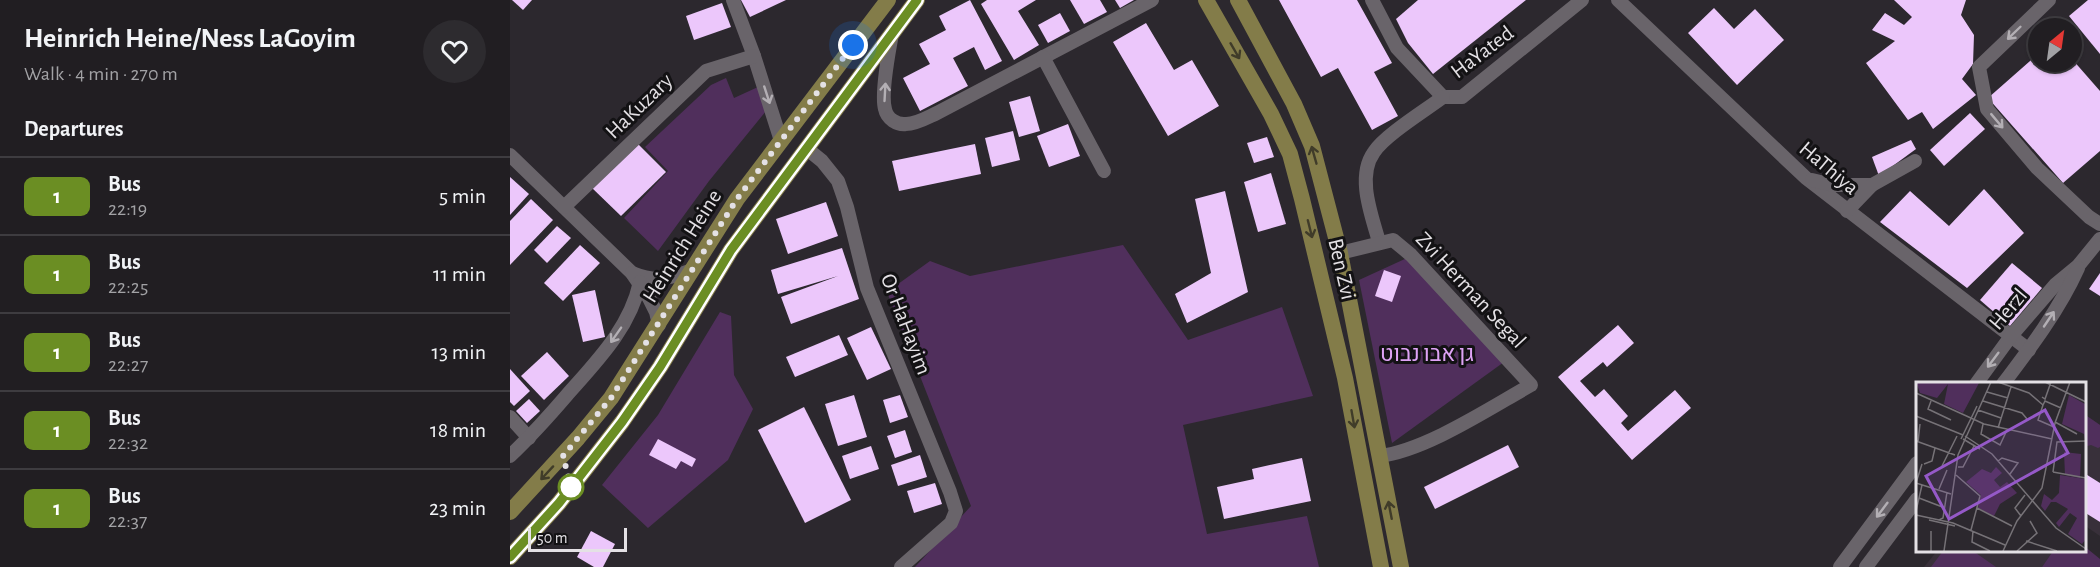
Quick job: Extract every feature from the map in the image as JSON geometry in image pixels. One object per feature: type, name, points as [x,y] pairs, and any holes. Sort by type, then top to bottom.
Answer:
[{"type":"main road","name":"Heinrich Heine","points":[[510,512],[578,438],[611,398],[737,199],[888,0]]},
{"type":"main road","name":"Heinrich Heine","points":[[510,557],[559,503],[622,422],[660,367],[731,250],[916,0]]},
{"type":"main road","name":"Ben Zvi","points":[[1206,0],[1271,114],[1290,154],[1345,378],[1381,567]]},
{"type":"main road","name":"Ben Zvi","points":[[1238,0],[1294,104],[1312,146],[1340,253],[1401,567]]},
{"type":"main road","points":[[516,567],[524,542]]},
{"type":"street","points":[[733,0],[754,56],[781,141]]},
{"type":"street","points":[[892,32],[885,110],[898,124],[912,123],[937,113],[1152,0]]},
{"type":"street","name":"HaYated","points":[[1372,0],[1397,48],[1443,97],[1462,97],[1582,0]]},
{"type":"street","name":"HaThiya","points":[[1618,0],[1806,178],[2029,350]]},
{"type":"street","points":[[2049,0],[1979,67],[1987,109],[2037,168],[2089,217],[2100,224]]},
{"type":"street","name":"HaKuzary","points":[[564,207],[706,71],[754,56]]},
{"type":"street","points":[[1043,57],[1104,171]]},
{"type":"street","points":[[1379,242],[1368,201],[1366,171],[1374,152],[1392,134],[1443,97]]},
{"type":"street","name":"Or HaHayim","points":[[806,148],[838,181],[847,207],[867,288],[950,492],[956,512],[951,523],[901,567]]},
{"type":"street","points":[[510,155],[636,278],[653,305],[658,325]]},
{"type":"street","points":[[1847,211],[1872,185],[1915,161]]},
{"type":"street","points":[[1806,178],[1833,185],[1872,185]]},
{"type":"street","name":"Herzl","points":[[1977,382],[2011,336],[2055,285],[2078,266],[2100,239]]},
{"type":"street","name":"Zvi Herman Segal","points":[[1340,253],[1393,240],[1411,255],[1531,384],[1423,443],[1393,455],[1380,456]]},
{"type":"street","name":"Herzl","points":[[2005,382],[2067,293],[2078,266]]},
{"type":"street","points":[[636,278],[659,280],[672,278],[692,270]]},
{"type":"street","points":[[510,456],[604,354],[624,325],[636,298],[636,278]]},
{"type":"street","points":[[510,417],[529,438]]},
{"type":"street","points":[[1840,567],[1916,464]]},
{"type":"street","points":[[1866,567],[1916,500]]},
{"type":"shaded area","points":[[2085,415],[2100,425],[2100,536],[2085,526]]},
{"type":"shaded area","points":[[1936,552],[2052,552],[2042,567],[1924,567]]},
{"type":"green space","points":[[726,78],[734,98],[758,87],[766,111],[709,181],[658,251],[624,218],[668,171],[645,147],[711,85]]},
{"type":"green space","points":[[1123,245],[1188,340],[1282,307],[1313,396],[1183,425],[1207,534],[1307,516],[1319,567],[915,567],[971,506],[887,292],[930,261],[970,276]]},
{"type":"green space","name":"גן אבו נבוט","points":[[1407,258],[1504,362],[1392,443],[1359,280]]},
{"type":"green space","points":[[720,312],[731,316],[734,375],[753,409],[728,460],[648,528],[602,485],[658,415]]},
{"type":"green space","points":[[2085,415],[2100,425],[2100,447],[2091,445],[2085,447]]},
{"type":"green space","points":[[2085,547],[2100,559],[2100,567],[2042,567],[2052,552],[2085,552]]},
{"type":"green space","points":[[1942,552],[1974,552],[1996,567],[1931,567]]},
{"type":"building","points":[[512,0],[532,0],[523,10]]},
{"type":"building","points":[[741,0],[786,0],[750,17]]},
{"type":"building","points":[[970,0],[1002,61],[985,70],[974,47],[953,58],[968,86],[920,111],[903,78],[930,64],[919,44],[946,30],[939,16]]},
{"type":"building","points":[[987,0],[1036,0],[1018,11],[1039,45],[1014,60],[981,4]]},
{"type":"building","points":[[1070,0],[1100,0],[1107,12],[1084,24]]},
{"type":"building","points":[[1115,0],[1134,0],[1120,8]]},
{"type":"building","points":[[1279,0],[1357,0],[1392,63],[1374,72],[1398,116],[1372,130],[1338,68],[1321,77]]},
{"type":"building","points":[[1418,0],[1526,0],[1433,74],[1408,43],[1396,19]]},
{"type":"building","points":[[1894,0],[1966,0],[1961,15],[1974,35],[1973,64],[1962,79],[1976,95],[1933,129],[1922,112],[1908,120],[1866,63],[1895,41],[1872,30],[1885,13],[1904,25],[1912,17]]},
{"type":"building","points":[[2088,0],[2100,0],[2100,54],[2082,32],[2082,18],[2069,16]]},
{"type":"building","points":[[722,3],[731,27],[694,40],[686,16]]},
{"type":"building","points":[[1714,8],[1734,29],[1755,9],[1784,40],[1737,85],[1688,33]]},
{"type":"building","points":[[1060,13],[1070,31],[1048,43],[1038,25]]},
{"type":"building","points":[[1146,23],[1174,70],[1192,60],[1219,106],[1168,136],[1113,42]]},
{"type":"building","points":[[2028,63],[2028,72],[2082,70],[2100,91],[2100,151],[2063,183],[1988,98]]},
{"type":"building","points":[[1030,96],[1040,131],[1019,137],[1009,102]]},
{"type":"building","points":[[1970,113],[1985,129],[1944,166],[1930,150]]},
{"type":"building","points":[[1068,124],[1080,156],[1049,167],[1037,136]]},
{"type":"building","points":[[1013,131],[1020,160],[992,167],[985,138]]},
{"type":"building","points":[[1267,137],[1274,157],[1254,163],[1247,143]]},
{"type":"building","points":[[1911,140],[1916,149],[1879,176],[1872,157]]},
{"type":"building","points":[[636,142],[666,172],[621,216],[591,187]]},
{"type":"building","points":[[975,144],[981,174],[899,191],[892,161]]},
{"type":"building","points":[[1271,173],[1286,224],[1258,232],[1244,182]]},
{"type":"building","points":[[510,177],[529,194],[510,215]]},
{"type":"building","points":[[1984,189],[2024,233],[1967,288],[1880,222],[1910,191],[1949,226]]},
{"type":"building","points":[[1225,191],[1248,292],[1187,323],[1175,294],[1211,273],[1195,199]]},
{"type":"building","points":[[531,199],[553,220],[510,265],[510,221]]},
{"type":"building","points":[[826,202],[838,236],[788,254],[776,219]]},
{"type":"building","points":[[557,226],[571,238],[547,263],[534,250]]},
{"type":"building","points":[[580,245],[600,263],[563,301],[544,283]]},
{"type":"building","points":[[842,248],[859,299],[791,324],[781,297],[838,276],[778,294],[771,270]]},
{"type":"building","points":[[2012,263],[2042,288],[2010,326],[1980,300]]},
{"type":"building","points":[[1384,270],[1401,276],[1392,302],[1375,296]]},
{"type":"building","points":[[2100,273],[2100,296],[2089,289]]},
{"type":"building","points":[[595,290],[605,337],[583,342],[572,295]]},
{"type":"building","points":[[1618,325],[1634,343],[1607,367],[1603,362],[1580,381],[1595,397],[1604,389],[1628,416],[1621,423],[1628,431],[1675,390],[1691,408],[1632,460],[1558,377]]},
{"type":"building","points":[[871,327],[891,369],[867,380],[847,338]]},
{"type":"building","points":[[839,335],[848,355],[795,377],[786,357]]},
{"type":"building","points":[[547,352],[569,376],[544,400],[521,376]]},
{"type":"building","points":[[510,369],[530,391],[514,406],[510,402]]},
{"type":"building","points":[[854,395],[867,437],[838,446],[825,404]]},
{"type":"building","points":[[900,395],[908,417],[890,423],[883,400]]},
{"type":"building","points":[[529,399],[540,411],[527,423],[516,411]]},
{"type":"building","points":[[804,407],[851,500],[805,523],[758,430]]},
{"type":"building","points":[[905,430],[912,452],[895,458],[887,436]]},
{"type":"building","points":[[658,439],[696,459],[692,467],[681,461],[676,469],[649,455]]},
{"type":"building","points":[[1508,445],[1519,467],[1435,509],[1424,487]]},
{"type":"building","points":[[871,446],[879,469],[850,479],[842,456]]},
{"type":"building","points":[[920,455],[927,477],[898,486],[891,465]]},
{"type":"building","points":[[1302,458],[1311,501],[1224,519],[1217,487],[1254,479],[1252,469]]},
{"type":"building","points":[[2085,474],[2100,483],[2100,522],[2085,513]]},
{"type":"building","points":[[935,483],[942,504],[914,513],[907,491]]},
{"type":"building","points":[[591,531],[615,544],[603,567],[594,567],[577,557]]},
{"type":"bus line","name":"1","points":[[510,557],[559,503],[622,422],[660,367],[731,250],[917,0]]},
{"type":"route","points":[[571,487],[563,456],[611,398],[737,199],[853,45]]}]
